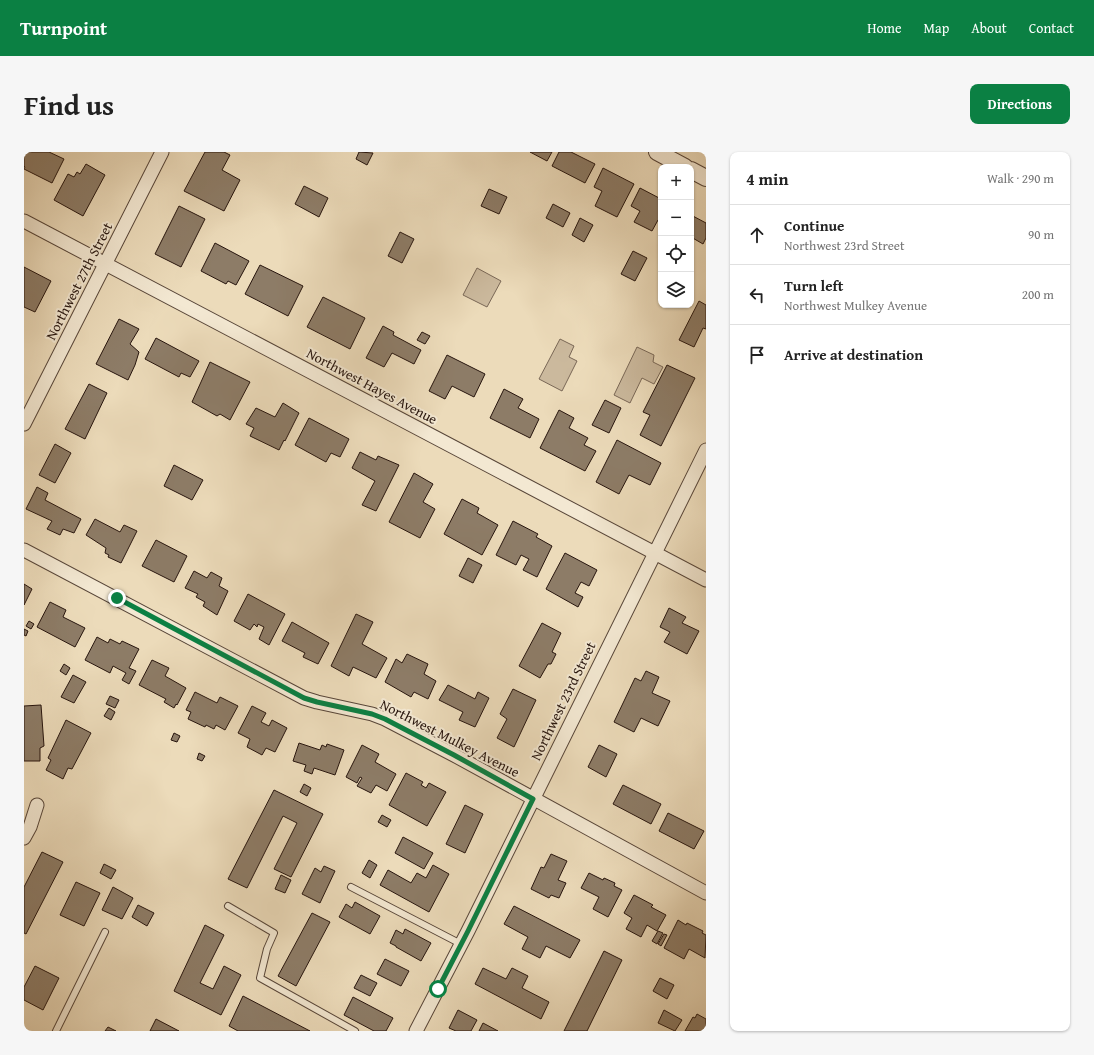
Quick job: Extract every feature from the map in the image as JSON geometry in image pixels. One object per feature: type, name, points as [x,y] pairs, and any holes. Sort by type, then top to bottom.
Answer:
[{"type":"street","name":"Northwest 27th Street","points":[[24,424],[162,152]]},
{"type":"street","points":[[657,152],[679,164]]},
{"type":"street","points":[[694,172],[706,178]]},
{"type":"street","name":"Northwest Hayes Avenue","points":[[24,221],[706,580]]},
{"type":"street","name":"Northwest 23rd Street","points":[[416,1031],[461,944],[706,450]]},
{"type":"street","name":"Northwest Mulkey Avenue","points":[[24,550],[304,698],[372,714],[385,719],[454,755],[706,893]]},
{"type":"street","points":[[24,838],[30,827],[37,805]]},
{"type":"lane","points":[[351,887],[461,944]]},
{"type":"lane","points":[[228,906],[274,934],[267,949],[260,978],[355,1031]]},
{"type":"lane","points":[[56,1031],[105,932]]},
{"type":"shaded area","points":[[477,268],[501,281],[487,307],[463,295]]},
{"type":"shaded area","points":[[560,339],[574,346],[569,357],[577,361],[562,391],[539,379]]},
{"type":"shaded area","points":[[637,347],[654,355],[653,362],[663,367],[654,384],[642,378],[630,403],[614,395]]},
{"type":"building","points":[[24,152],[49,152],[64,159],[52,183],[24,169]]},
{"type":"building","points":[[205,152],[224,152],[230,155],[222,170],[240,180],[224,211],[184,191]]},
{"type":"building","points":[[359,152],[373,153],[367,165],[356,159]]},
{"type":"building","points":[[530,152],[552,152],[547,161]]},
{"type":"building","points":[[559,152],[571,152],[595,164],[585,183],[552,166]]},
{"type":"building","points":[[86,164],[105,175],[83,216],[54,200],[68,174],[74,177],[77,172],[80,174]]},
{"type":"building","points":[[603,168],[634,184],[617,217],[595,206],[602,191],[594,187]]},
{"type":"building","points":[[304,186],[328,198],[319,217],[295,204]]},
{"type":"building","points":[[640,188],[658,197],[658,220],[652,231],[634,222],[640,211],[631,206]]},
{"type":"building","points":[[489,189],[507,197],[499,214],[481,206]]},
{"type":"building","points":[[553,204],[570,213],[563,227],[546,218]]},
{"type":"building","points":[[179,206],[205,219],[181,267],[155,254]]},
{"type":"building","points":[[694,217],[706,223],[706,238],[703,244],[694,239]]},
{"type":"building","points":[[580,218],[593,225],[584,242],[572,235]]},
{"type":"building","points":[[400,232],[414,239],[402,263],[388,256]]},
{"type":"building","points":[[215,243],[249,261],[236,285],[228,281],[226,284],[201,271]]},
{"type":"building","points":[[633,251],[647,258],[635,281],[621,274]]},
{"type":"building","points":[[260,265],[303,286],[288,316],[245,294]]},
{"type":"building","points":[[24,267],[51,281],[35,312],[24,307]]},
{"type":"building","points":[[323,297],[365,318],[350,349],[307,327]]},
{"type":"building","points":[[699,301],[706,305],[706,329],[703,328],[694,347],[679,340]]},
{"type":"building","points":[[119,319],[139,329],[130,344],[139,352],[128,380],[96,364]]},
{"type":"building","points":[[383,326],[394,332],[393,335],[421,350],[414,364],[392,353],[384,367],[366,358]]},
{"type":"building","points":[[422,332],[430,336],[425,344],[417,340]]},
{"type":"building","points":[[156,338],[199,361],[190,377],[181,373],[179,377],[145,359]]},
{"type":"building","points":[[447,355],[485,374],[474,397],[452,386],[445,399],[429,391]]},
{"type":"building","points":[[210,362],[250,382],[230,420],[220,414],[217,416],[192,402]]},
{"type":"building","points":[[667,365],[695,378],[661,446],[640,435],[650,415],[643,412]]},
{"type":"building","points":[[89,384],[107,393],[85,439],[65,429]]},
{"type":"building","points":[[504,389],[523,399],[518,408],[539,419],[530,438],[490,418]]},
{"type":"building","points":[[605,400],[621,408],[609,433],[592,425]]},
{"type":"building","points":[[283,403],[299,413],[279,450],[250,436],[254,428],[246,424],[256,408],[275,417]]},
{"type":"building","points":[[559,410],[574,418],[569,428],[588,438],[584,445],[596,451],[585,471],[540,448]]},
{"type":"building","points":[[309,418],[349,439],[340,457],[331,453],[326,462],[295,445]]},
{"type":"building","points":[[617,440],[661,463],[650,485],[629,475],[619,494],[596,482]]},
{"type":"building","points":[[55,444],[71,453],[55,483],[39,475]]},
{"type":"building","points":[[360,452],[376,460],[378,456],[399,465],[376,511],[362,505],[375,481],[352,468]]},
{"type":"building","points":[[174,465],[203,480],[192,500],[164,486]]},
{"type":"building","points":[[414,473],[433,484],[423,502],[435,509],[420,538],[389,522]]},
{"type":"building","points":[[37,487],[48,493],[45,500],[81,519],[74,533],[63,529],[60,535],[47,529],[52,521],[26,509]]},
{"type":"building","points":[[462,499],[479,508],[477,513],[498,525],[482,555],[444,534]]},
{"type":"building","points":[[95,519],[120,532],[124,525],[137,531],[121,563],[108,557],[109,555],[105,553],[106,548],[86,535]]},
{"type":"building","points":[[513,521],[538,534],[536,537],[552,546],[537,577],[523,570],[529,559],[521,555],[516,565],[496,555]]},
{"type":"building","points":[[156,540],[187,556],[174,582],[142,566]]},
{"type":"building","points":[[565,553],[597,570],[589,586],[581,582],[575,593],[583,597],[578,607],[546,589]]},
{"type":"building","points":[[468,558],[482,565],[473,583],[459,576]]},
{"type":"building","points":[[194,571],[207,578],[211,572],[222,578],[219,586],[228,591],[217,615],[203,606],[205,602],[196,597],[198,594],[185,588]]},
{"type":"building","points":[[24,584],[32,589],[24,605]]},
{"type":"building","points":[[248,594],[285,614],[269,645],[259,639],[264,627],[258,624],[257,627],[254,624],[250,630],[234,621]]},
{"type":"building","points":[[50,602],[66,610],[63,617],[85,628],[75,647],[37,627]]},
{"type":"building","points":[[669,608],[686,617],[682,623],[699,631],[687,654],[664,642],[670,632],[660,627]]},
{"type":"building","points":[[356,614],[373,622],[362,644],[387,658],[376,678],[353,667],[349,676],[331,666]]},
{"type":"building","points":[[29,621],[34,624],[31,629],[26,626]]},
{"type":"building","points":[[292,622],[329,643],[318,664],[303,657],[305,653],[282,641]]},
{"type":"building","points":[[542,623],[561,633],[552,652],[556,654],[551,664],[548,664],[540,678],[519,666]]},
{"type":"building","points":[[24,629],[28,631],[26,636],[24,635]]},
{"type":"building","points":[[97,637],[108,643],[110,639],[120,644],[122,641],[139,649],[129,668],[136,671],[129,684],[122,680],[126,673],[113,666],[110,673],[85,660]]},
{"type":"building","points":[[407,654],[428,664],[424,674],[436,681],[428,699],[414,692],[411,697],[385,682],[396,659],[402,663]]},
{"type":"building","points":[[152,660],[169,668],[165,676],[186,688],[174,708],[164,702],[166,699],[139,685]]},
{"type":"building","points":[[64,664],[70,668],[66,675],[60,671]]},
{"type":"building","points":[[646,671],[659,677],[652,693],[670,701],[658,726],[641,718],[634,732],[614,722],[635,678],[641,681]]},
{"type":"building","points":[[73,675],[86,682],[74,703],[61,697]]},
{"type":"building","points":[[448,685],[475,699],[478,692],[489,698],[475,727],[459,720],[463,712],[439,700]]},
{"type":"building","points":[[513,689],[536,700],[514,747],[497,738],[507,719],[500,714]]},
{"type":"building","points":[[195,692],[217,703],[220,697],[238,706],[225,730],[216,725],[214,729],[206,725],[205,727],[188,719],[191,712],[186,710]]},
{"type":"building","points":[[110,696],[119,700],[115,708],[106,704]]},
{"type":"building","points":[[41,705],[44,746],[40,748],[40,761],[24,761],[24,706]]},
{"type":"building","points":[[252,706],[266,713],[261,722],[269,726],[272,720],[287,728],[275,752],[266,748],[262,755],[247,747],[250,739],[238,733]]},
{"type":"building","points":[[109,708],[115,712],[111,720],[104,716]]},
{"type":"building","points":[[66,720],[91,733],[72,769],[68,768],[63,779],[46,770],[51,760],[48,758]]},
{"type":"building","points":[[174,733],[180,736],[177,742],[171,740]]},
{"type":"building","points":[[299,743],[320,750],[322,745],[326,747],[327,744],[344,750],[335,775],[314,768],[312,774],[304,771],[306,765],[293,761]]},
{"type":"building","points":[[362,745],[379,754],[375,762],[396,774],[387,791],[376,785],[371,793],[357,786],[362,778],[360,777],[357,783],[346,777]]},
{"type":"building","points":[[599,745],[617,754],[606,777],[588,767]]},
{"type":"building","points":[[199,753],[205,756],[202,761],[197,759]]},
{"type":"building","points":[[406,773],[423,782],[421,785],[426,788],[429,783],[446,792],[427,826],[389,805]]},
{"type":"building","points":[[304,784],[311,788],[307,796],[300,792]]},
{"type":"building","points":[[623,785],[661,804],[651,824],[613,804]]},
{"type":"building","points":[[274,790],[323,814],[291,877],[274,869],[297,823],[283,816],[247,888],[228,879]]},
{"type":"building","points":[[465,805],[483,814],[465,853],[446,844]]},
{"type":"building","points":[[668,813],[704,831],[694,849],[659,831]]},
{"type":"building","points":[[382,815],[391,820],[387,827],[378,822]]},
{"type":"building","points":[[403,837],[433,853],[424,869],[395,853]]},
{"type":"building","points":[[42,852],[63,862],[26,934],[24,933],[24,887]]},
{"type":"building","points":[[551,854],[567,861],[558,880],[566,883],[559,898],[551,895],[549,898],[531,889],[541,867],[544,868]]},
{"type":"building","points":[[369,860],[377,865],[370,878],[362,873]]},
{"type":"building","points":[[104,864],[116,870],[111,879],[100,873]]},
{"type":"building","points":[[433,865],[449,874],[429,912],[380,885],[388,870],[411,883],[417,873],[426,878]]},
{"type":"building","points":[[324,866],[335,871],[320,903],[302,894],[315,868],[321,872]]},
{"type":"building","points":[[589,873],[603,880],[604,878],[615,883],[614,886],[622,890],[608,917],[593,909],[599,897],[581,888]]},
{"type":"building","points":[[281,875],[291,880],[285,893],[275,889]]},
{"type":"building","points":[[76,882],[100,893],[84,926],[60,915]]},
{"type":"building","points":[[113,887],[133,898],[122,919],[102,910]]},
{"type":"building","points":[[634,895],[653,905],[651,907],[666,915],[657,931],[647,925],[641,937],[626,929],[632,918],[624,913]]},
{"type":"building","points":[[355,902],[380,916],[370,934],[339,917],[346,904],[352,908]]},
{"type":"building","points":[[138,905],[154,913],[147,926],[132,917]]},
{"type":"building","points":[[514,906],[580,940],[570,958],[546,946],[540,958],[522,949],[528,937],[504,924]]},
{"type":"building","points":[[312,913],[330,922],[296,986],[278,976]]},
{"type":"building","points":[[678,920],[686,925],[687,923],[703,931],[702,933],[706,935],[705,958],[689,949],[684,959],[664,948]]},
{"type":"building","points":[[205,925],[224,935],[200,983],[213,989],[224,966],[241,975],[221,1015],[174,991]]},
{"type":"building","points":[[405,929],[431,943],[421,961],[390,943],[396,930],[403,934]]},
{"type":"building","points":[[658,931],[663,933],[657,944],[652,941]]},
{"type":"building","points":[[664,934],[667,935],[661,946],[658,944]]},
{"type":"building","points":[[604,951],[622,960],[587,1031],[564,1031]]},
{"type":"building","points":[[385,959],[409,971],[401,986],[377,974]]},
{"type":"building","points":[[35,966],[59,978],[43,1010],[24,1000],[24,987]]},
{"type":"building","points":[[483,968],[506,979],[512,968],[528,976],[522,988],[549,1002],[541,1019],[475,984]]},
{"type":"building","points":[[361,975],[377,983],[370,996],[354,988]]},
{"type":"building","points":[[660,978],[674,985],[667,999],[653,991]]},
{"type":"building","points":[[243,996],[310,1031],[238,1031],[229,1026]]},
{"type":"building","points":[[353,997],[393,1018],[386,1031],[374,1031],[344,1015]]},
{"type":"building","points":[[458,1010],[477,1020],[471,1031],[456,1031],[449,1028]]},
{"type":"building","points":[[664,1010],[682,1020],[675,1031],[658,1023]]},
{"type":"building","points":[[697,1014],[706,1019],[706,1031],[685,1031],[693,1017],[695,1018]]},
{"type":"building","points":[[156,1019],[179,1031],[150,1031]]},
{"type":"building","points":[[483,1023],[498,1031],[479,1031]]},
{"type":"building","points":[[108,1027],[116,1031],[105,1031]]},
{"type":"route","points":[[117,598],[304,698],[372,714],[385,719],[533,799],[438,989]]}]
